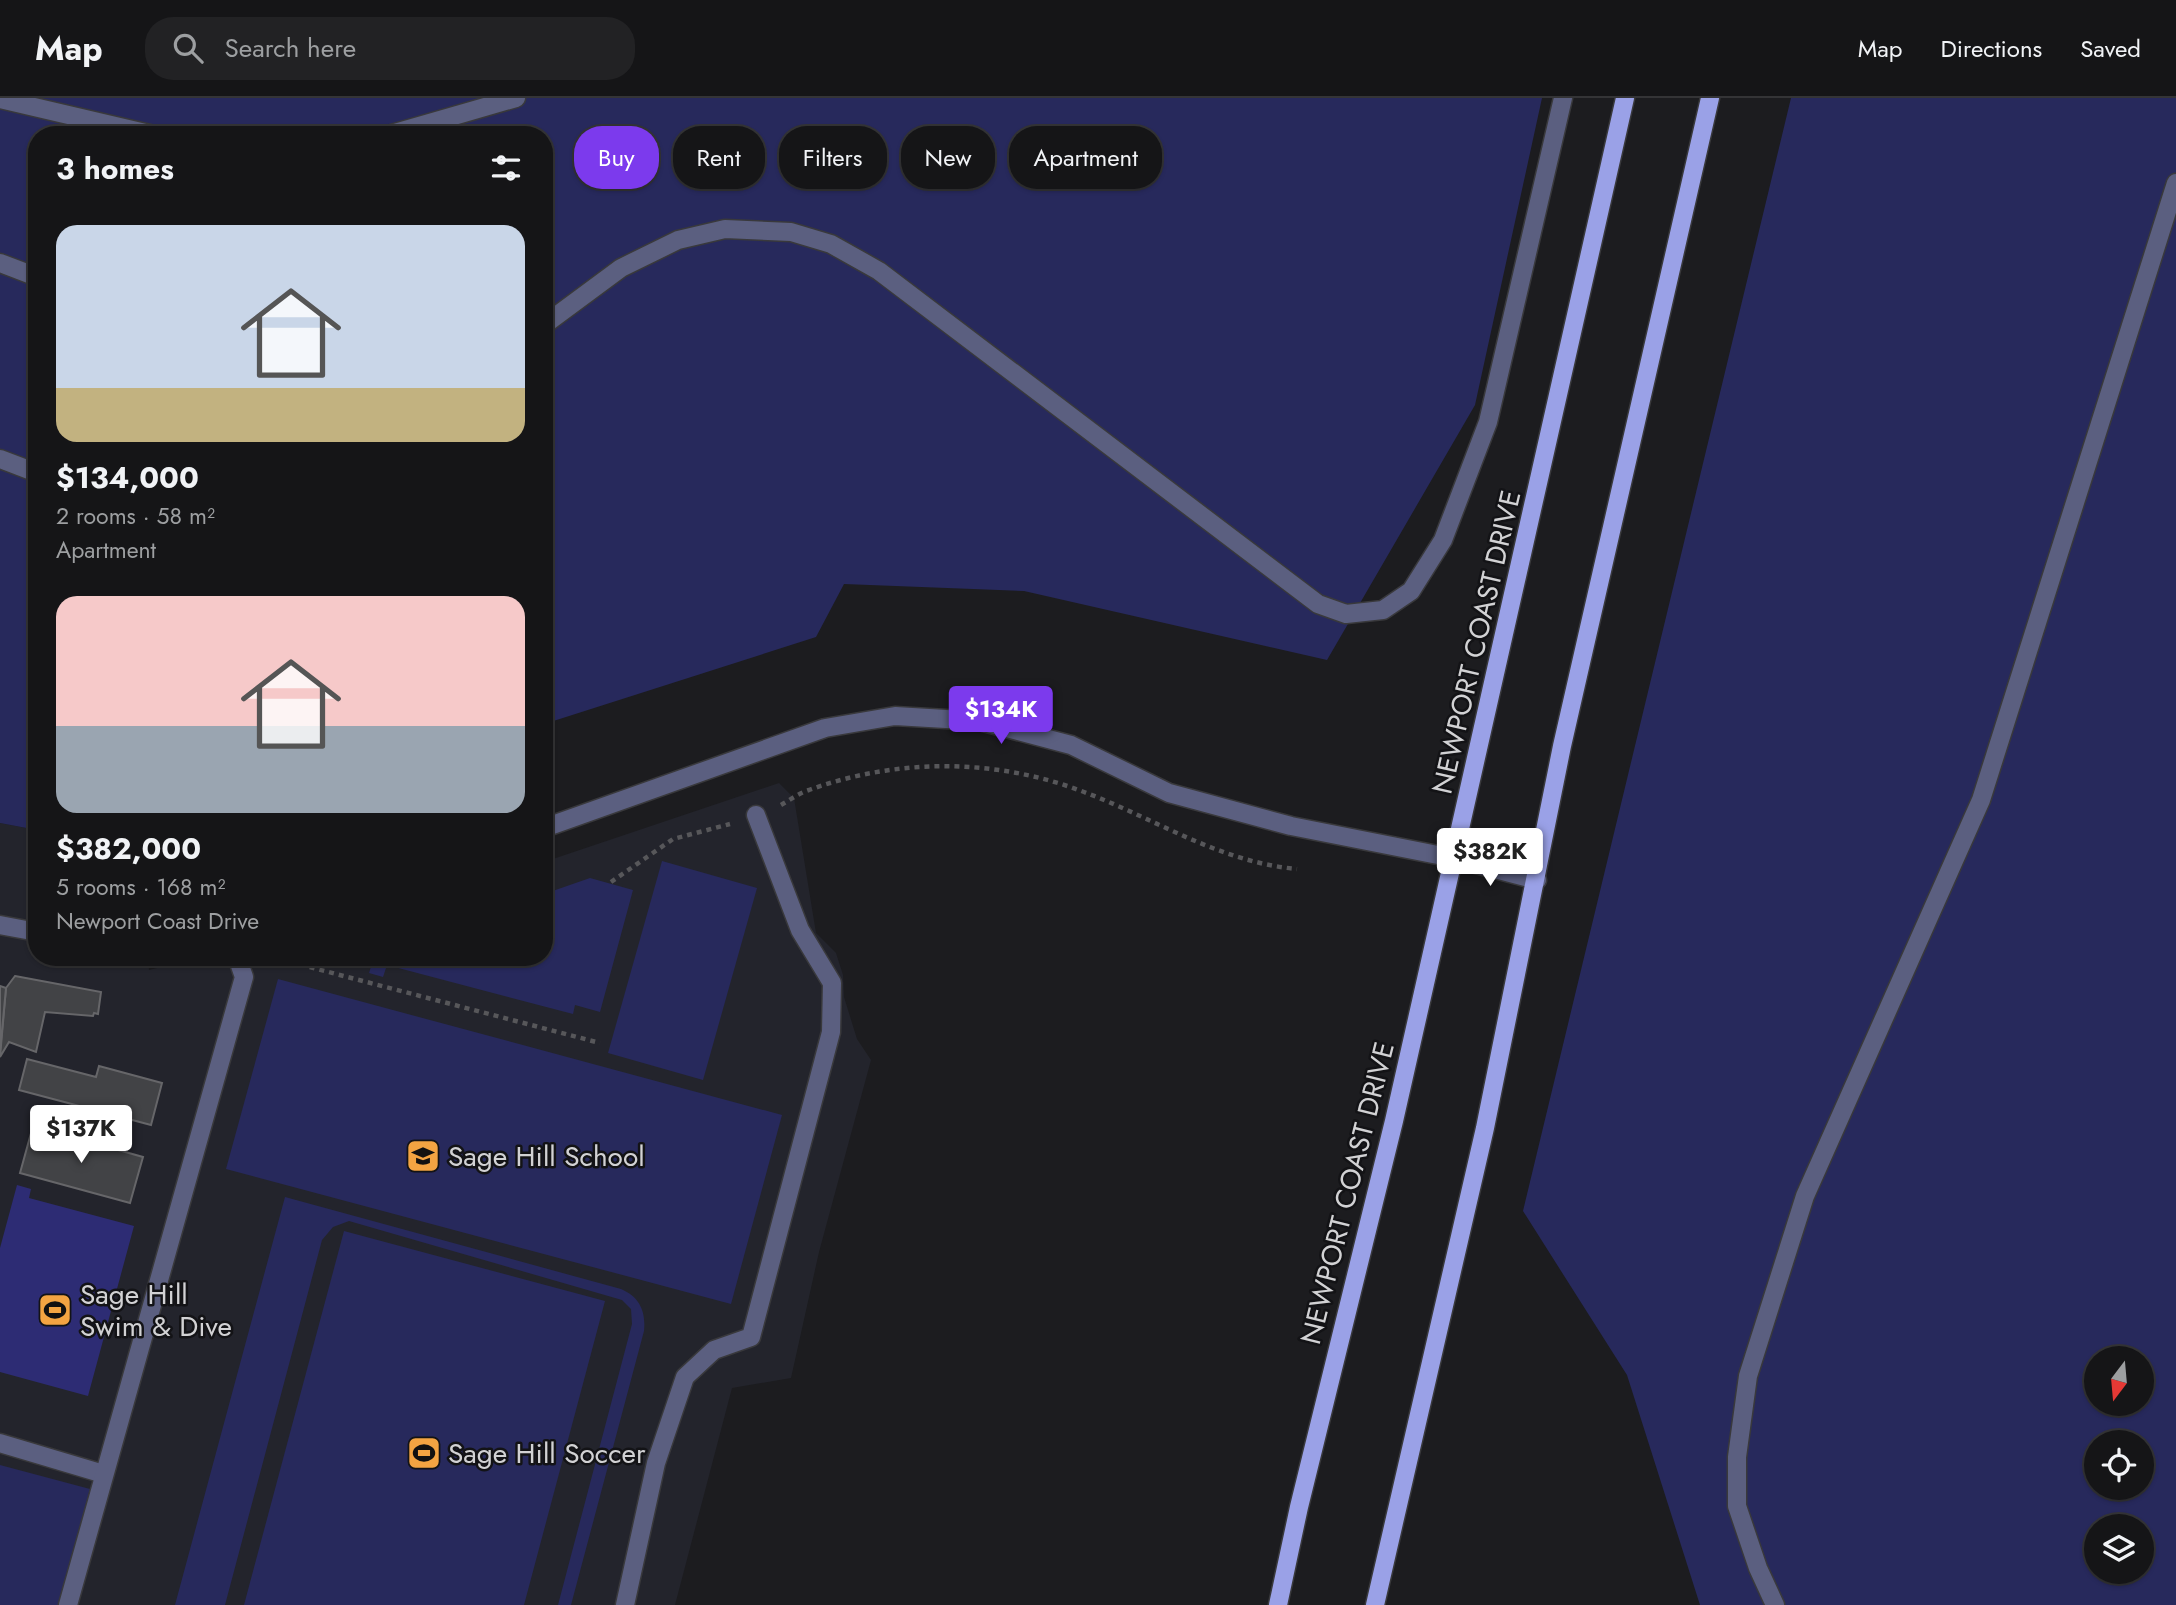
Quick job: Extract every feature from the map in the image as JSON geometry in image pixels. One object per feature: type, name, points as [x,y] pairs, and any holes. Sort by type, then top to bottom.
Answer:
[{"type":"main road","name":"NEWPORT COAST DRIVE","points":[[1278,1605],[1302,1494],[1394,1121],[1625,98]]},
{"type":"main road","points":[[1375,1605],[1485,1128],[1562,746],[1710,98]]},
{"type":"street","points":[[419,126],[516,98]]},
{"type":"street","points":[[553,318],[621,268],[678,240],[725,229],[791,232],[831,244],[878,271],[1318,604],[1346,614],[1383,610],[1411,591],[1443,540],[1488,422],[1563,98]]},
{"type":"street","points":[[0,99],[116,126]]},
{"type":"street","points":[[1775,1605],[1758,1568],[1737,1506],[1737,1457],[1748,1376],[1805,1196],[1981,800],[2176,183]]},
{"type":"street","points":[[0,263],[28,274]]},
{"type":"street","points":[[0,459],[28,470]]},
{"type":"street","points":[[553,825],[825,728],[895,716],[980,721],[1071,745],[1169,793],[1291,826],[1453,858],[1536,880]]},
{"type":"street","points":[[625,1605],[656,1463],[685,1377],[714,1350],[751,1337],[831,1032],[832,983],[800,930],[756,815]]},
{"type":"street","points":[[0,925],[28,930]]},
{"type":"street","points":[[68,1605],[244,977],[240,966]]},
{"type":"street","points":[[0,1443],[104,1474]]},
{"type":"path","points":[[611,882],[673,838],[705,832],[772,810],[806,790],[890,768],[953,765],[1039,778],[1084,792],[1174,835],[1269,867],[1297,869]]},
{"type":"path","points":[[305,966],[600,1043]]},
{"type":"shaded area","points":[[0,98],[1542,98],[1475,405],[1327,660],[1024,591],[844,584],[816,637],[553,721],[553,126],[28,126],[28,828],[0,823]]},
{"type":"shaded area","points":[[1791,98],[2176,98],[2176,1605],[1700,1605],[1627,1375],[1523,1211]]},
{"type":"shaded area","name":"Sage Hill School","points":[[779,783],[794,798],[816,933],[836,953],[843,975],[844,997],[857,1039],[871,1060],[819,1252],[791,1378],[732,1388],[675,1605],[0,1605],[0,823],[28,828],[28,966],[149,966],[149,970],[165,966],[553,966],[553,859]]},
{"type":"shaded area","points":[[662,861],[757,888],[703,1080],[608,1053]]},
{"type":"shaded area","points":[[590,878],[633,890],[600,1012],[575,1005],[573,1014],[391,966],[553,966],[553,891]]},
{"type":"shaded area","points":[[371,966],[387,966],[383,977],[369,973]]},
{"type":"shaded area","points":[[278,979],[782,1115],[731,1304],[226,1169]]},
{"type":"shaded area","name":"Sage Hill Swim & Dive","points":[[17,1185],[31,1189],[29,1198],[134,1226],[88,1396],[0,1372],[0,1248]]},
{"type":"shaded area","points":[[285,1197],[621,1289],[637,1301],[643,1311],[644,1331],[571,1605],[558,1605],[632,1324],[631,1309],[622,1300],[349,1221],[333,1227],[322,1240],[225,1605],[175,1605]]},
{"type":"shaded area","name":"Sage Hill Soccer","points":[[344,1231],[605,1301],[524,1605],[244,1605]]},
{"type":"shaded area","points":[[0,1465],[90,1489],[59,1605],[0,1605]]},
{"type":"building","points":[[15,976],[101,992],[98,1014],[94,1013],[93,1016],[45,1012],[36,1052],[9,1042],[0,1057],[6,988]]},
{"type":"building","points":[[0,986],[6,988],[0,1052]]},
{"type":"building","points":[[27,1059],[96,1077],[99,1066],[162,1083],[151,1125],[19,1090]]},
{"type":"building","points":[[33,1126],[143,1157],[130,1203],[20,1173]]},
{"type":"place","name":"Sage Hill School","points":[[423,1156]]},
{"type":"place","name":"Sage Hill Swim & Dive","points":[[55,1310]]},
{"type":"place","name":"Sage Hill Soccer","points":[[424,1453]]}]
